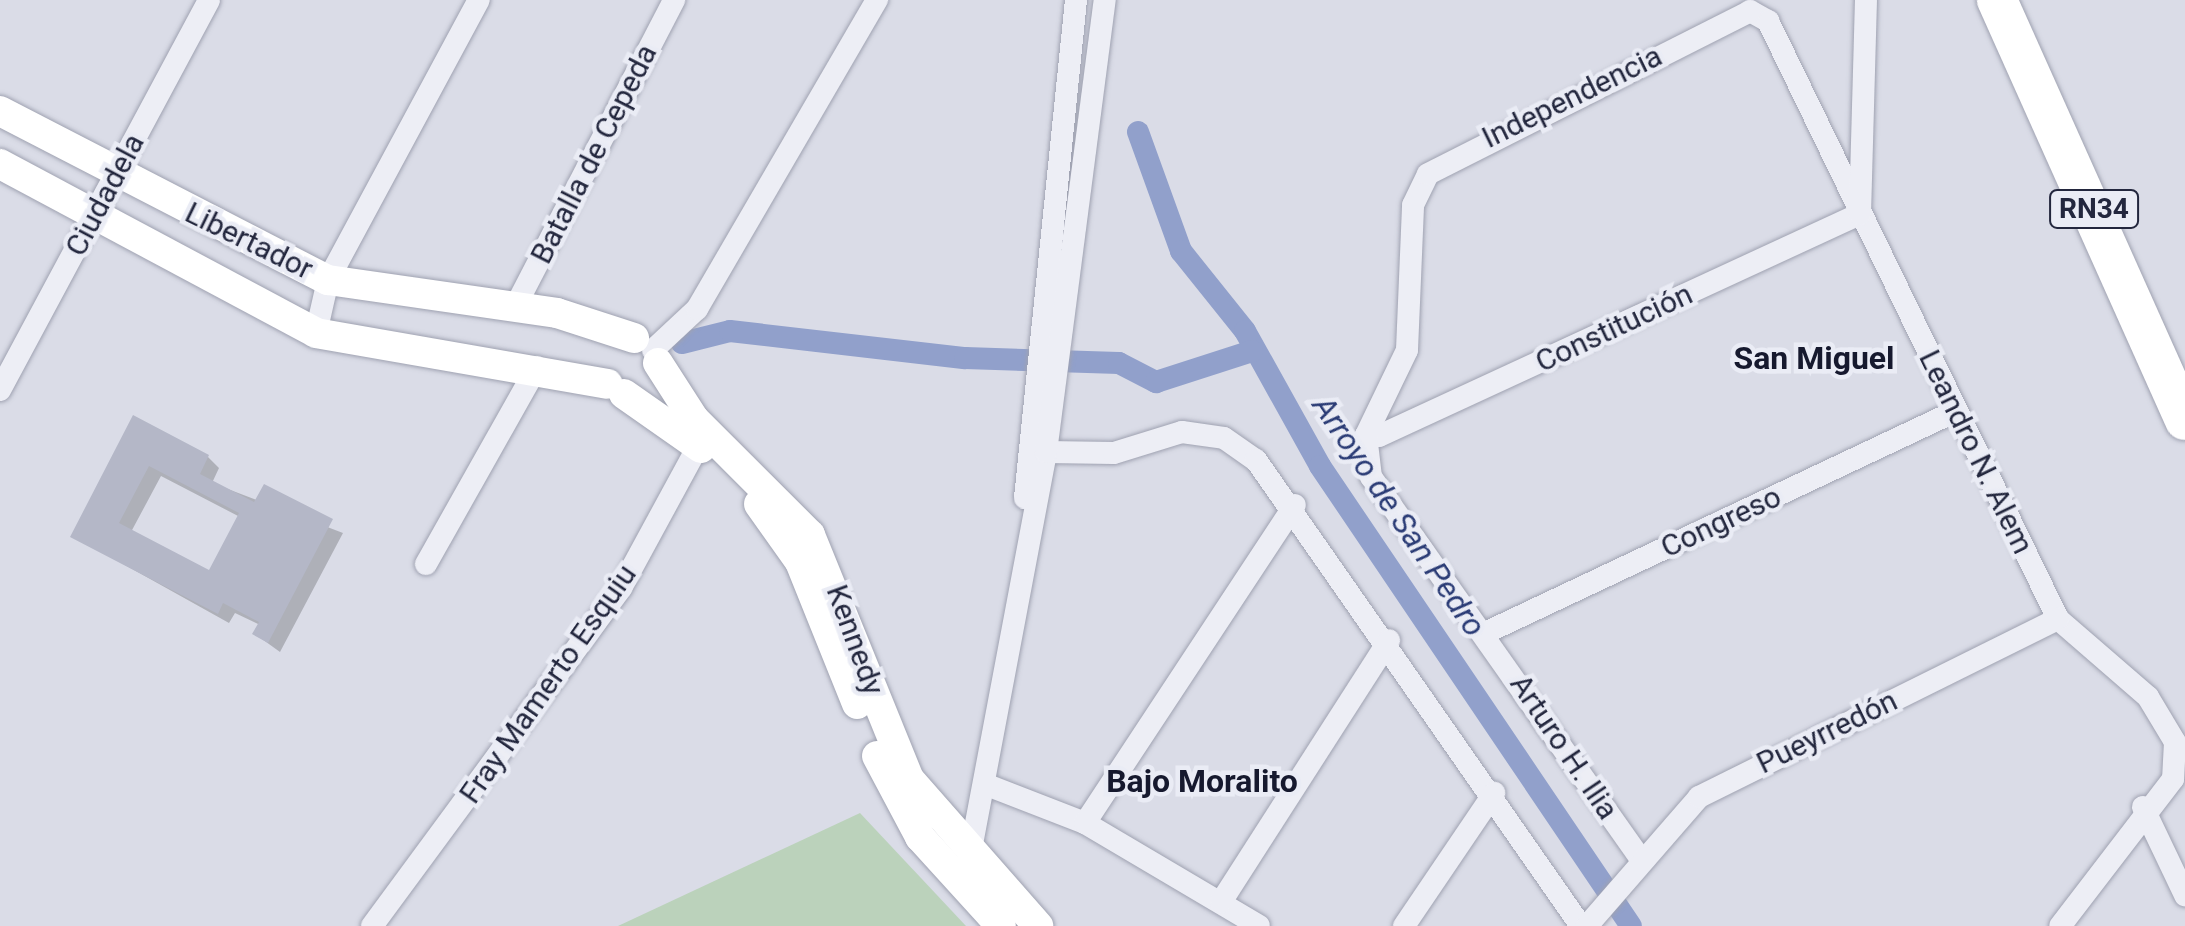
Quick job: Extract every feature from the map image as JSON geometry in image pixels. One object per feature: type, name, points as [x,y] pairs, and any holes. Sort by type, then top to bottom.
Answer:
[{"type":"highway","name":"RN34","points":[[1997,0],[2185,420]]},
{"type":"street","name":"Ciudadela","points":[[0,390],[209,0]]},
{"type":"street","points":[[316,333],[328,280],[479,0]]},
{"type":"street","name":"Batalla de Cepeda","points":[[514,309],[674,0]]},
{"type":"street","points":[[648,350],[650,386],[616,389],[606,350],[648,350],[697,309],[877,0]]},
{"type":"street","points":[[965,868],[987,785],[1041,436],[1076,0]]},
{"type":"street","points":[[1048,352],[1105,0]]},
{"type":"street","points":[[1860,214],[1866,0]]},
{"type":"street","name":"Leandro N. Alem","points":[[1752,5],[1768,21],[2058,619],[2166,719],[2179,778],[2144,806],[2060,926]]},
{"type":"street","name":"Independencia","points":[[1366,434],[1416,313],[1413,205],[1448,157],[1752,5]]},
{"type":"street","name":"Libertador","points":[[0,111],[328,280],[584,318],[648,350]]},
{"type":"street","name":"Libertador","points":[[0,164],[316,333],[538,366],[616,389]]},
{"type":"street","name":"Constitución","points":[[1366,434],[1397,428],[1860,214]]},
{"type":"street","name":"Kennedy","points":[[648,350],[703,438]]},
{"type":"street","points":[[426,564],[538,366]]},
{"type":"street","name":"Kennedy","points":[[616,389],[703,438],[810,534],[910,780],[1001,926]]},
{"type":"street","name":"Congreso","points":[[1485,633],[1956,411]]},
{"type":"street","points":[[1041,436],[1098,455],[1182,432],[1224,438],[1295,505],[1588,922]]},
{"type":"street","name":"Arturo H. Ilia","points":[[1366,434],[1371,477],[1485,633],[1640,858]]},
{"type":"street","name":"Fray Mamerto Esquiu","points":[[372,926],[596,626],[703,438]]},
{"type":"street","points":[[1085,823],[1295,505]]},
{"type":"street","name":"Pueyrredón","points":[[1588,922],[1640,858],[1699,796],[2058,619]]},
{"type":"street","points":[[1221,902],[1389,640]]},
{"type":"street","points":[[987,785],[1085,823],[1259,926]]},
{"type":"street","points":[[1404,926],[1494,792]]},
{"type":"street","points":[[2144,806],[2185,894]]},
{"type":"street","name":"Kennedy","points":[[965,868],[1038,926]]},
{"type":"green space","points":[[860,813],[966,926],[618,926]]},
{"type":"building","points":[[133,415],[209,455],[200,474],[254,502],[264,484],[333,519],[268,643],[252,634],[259,622],[223,603],[218,614],[70,537]],"holes":[[[149,466],[239,513],[209,570],[119,523]]]},
{"type":"waterway","name":"Arroyo de San Pedro","points":[[1138,132],[1181,251],[1245,331],[1320,466],[1631,926]]},
{"type":"waterway","points":[[682,343],[730,331],[965,358],[1119,363],[1156,382],[1252,351]]},
{"type":"district","name":"San Miguel","points":[[1814,358]]},
{"type":"district","name":"Bajo Moralito","points":[[1202,781]]}]
